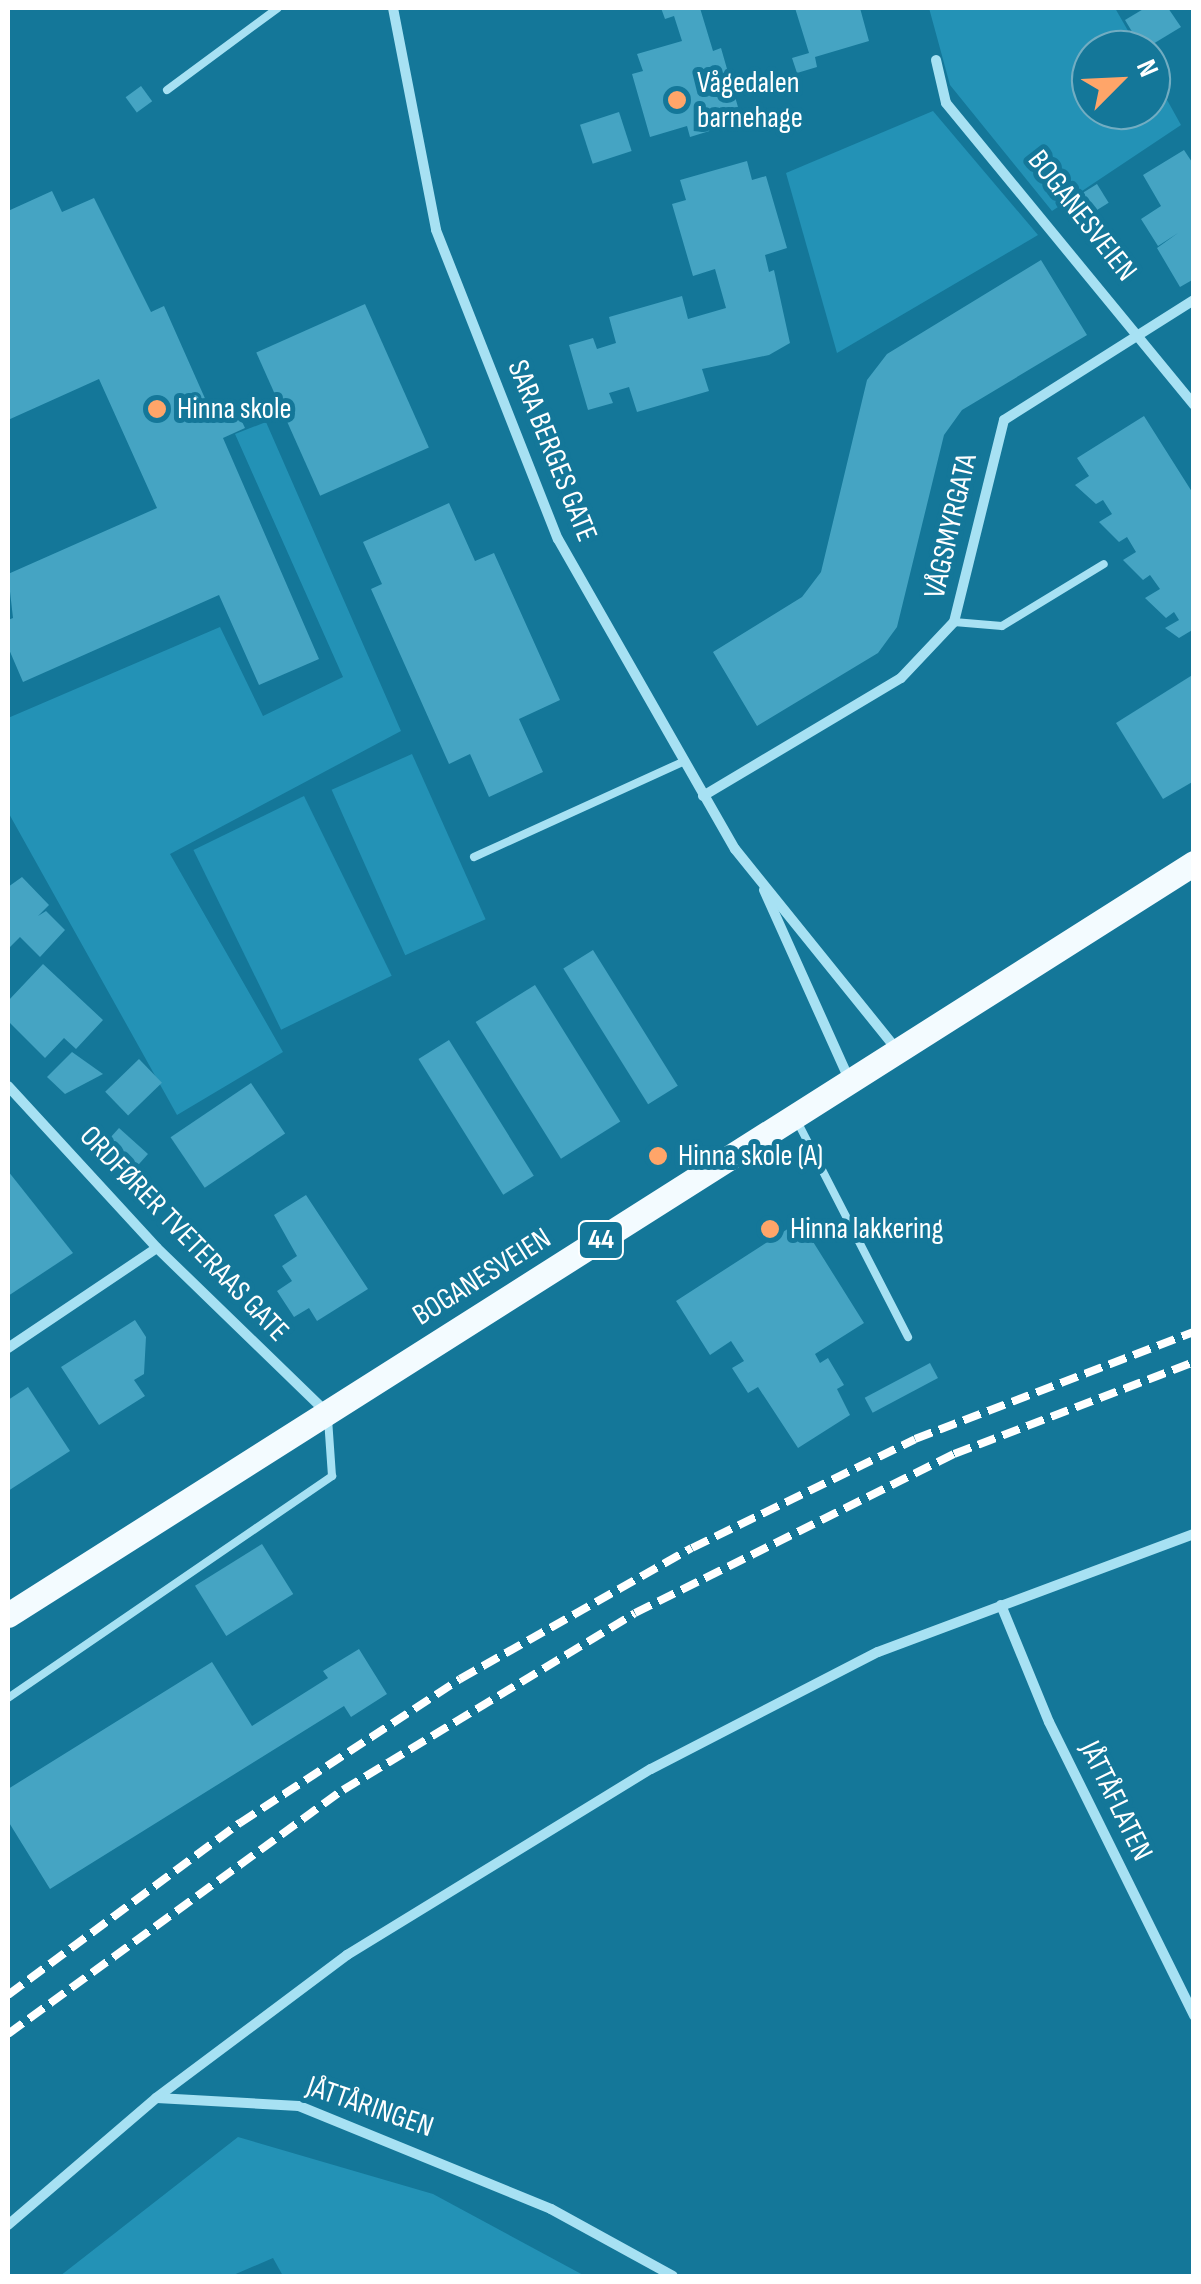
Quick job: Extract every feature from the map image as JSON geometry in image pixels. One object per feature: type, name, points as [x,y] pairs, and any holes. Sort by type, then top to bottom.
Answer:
[{"type":"main road","name":"BOGANESVEIEN","points":[[8,1615],[1194,863]]},
{"type":"street","name":"SARA BERGES GATE","points":[[393,8],[436,230],[558,539],[703,796],[758,875],[898,1051]]},
{"type":"street","name":"BOGANESVEIEN","points":[[936,60],[946,103],[1194,405]]},
{"type":"street","name":"VÅGSMYRGATA","points":[[703,796],[901,678],[954,622],[1004,420],[1194,300]]},
{"type":"street","name":"SARA BERGES GATE","points":[[758,875],[818,1022],[850,1082]]},
{"type":"street","name":"ORDFØRER TVETERAAS GATE","points":[[8,1086],[158,1248],[327,1413]]},
{"type":"street","points":[[8,1348],[158,1248]]},
{"type":"street","points":[[8,2224],[156,2098],[347,1955],[635,1778],[878,1652],[1194,1534]]},
{"type":"street","name":"JÅTTÅFLATEN","points":[[1001,1605],[1049,1722],[1192,2008]]},
{"type":"street","name":"JÅTTÅRINGEN","points":[[156,2098],[299,2106],[551,2209],[674,2276]]},
{"type":"lane","points":[[166,90],[278,8]]},
{"type":"lane","points":[[954,622],[1002,626],[1104,564]]},
{"type":"lane","points":[[474,858],[682,762]]},
{"type":"lane","points":[[794,1117],[817,1150],[908,1337]]},
{"type":"lane","points":[[8,1698],[332,1476],[327,1413]]},
{"type":"shaded area","points":[[929,8],[1115,8],[1128,30],[1071,30],[1071,130],[1171,130],[1171,107],[1181,125],[1052,211],[950,85]]},
{"type":"shaded area","points":[[933,111],[1038,235],[837,353],[786,173]]},
{"type":"shaded area","points":[[266,422],[401,731],[170,854],[283,1052],[177,1115],[8,812],[8,718],[220,627],[263,716],[343,677],[235,434]]},
{"type":"shaded area","points":[[412,754],[486,919],[405,955],[332,790]]},
{"type":"shaded area","points":[[304,796],[392,976],[281,1030],[193,850]]},
{"type":"shaded area","points":[[238,2137],[433,2194],[585,2276],[283,2276],[273,2258],[231,2276],[60,2276]]},
{"type":"building","points":[[661,8],[700,8],[713,51],[721,48],[742,121],[690,137],[687,126],[650,137],[632,74],[643,71],[637,54],[682,41],[674,16],[665,19]]},
{"type":"building","points":[[795,8],[860,8],[869,41],[815,57],[817,67],[797,73],[792,58],[809,53]]},
{"type":"building","points":[[1145,8],[1168,8],[1181,27],[1171,33],[1171,30],[1131,30],[1125,20]]},
{"type":"building","points":[[141,86],[152,101],[137,113],[126,97]]},
{"type":"building","points":[[619,112],[632,151],[593,164],[580,125]]},
{"type":"building","points":[[1184,150],[1194,165],[1194,279],[1180,287],[1157,248],[1178,233],[1158,246],[1141,219],[1161,206],[1143,175]]},
{"type":"building","points":[[747,161],[752,180],[766,176],[787,248],[765,255],[769,272],[774,270],[790,343],[769,355],[702,369],[709,391],[637,412],[629,387],[609,393],[613,403],[588,410],[569,345],[593,338],[597,349],[616,343],[609,317],[682,296],[688,319],[726,308],[715,269],[693,276],[672,204],[686,200],[680,180]]},
{"type":"building","points":[[1097,184],[1109,203],[1078,222],[1066,203]]},
{"type":"building","points":[[52,191],[62,212],[94,198],[151,312],[164,306],[215,421],[237,411],[245,428],[223,438],[319,659],[259,685],[219,595],[23,682],[8,647],[8,620],[13,618],[8,574],[157,508],[99,379],[8,420],[8,211]]},
{"type":"building","points":[[1041,260],[1087,335],[962,410],[944,435],[897,627],[878,653],[757,726],[713,652],[802,597],[821,572],[867,380],[887,354]]},
{"type":"building","points":[[365,304],[429,447],[320,496],[256,352]]},
{"type":"building","points":[[1144,416],[1194,495],[1194,629],[1179,638],[1165,628],[1179,620],[1174,612],[1166,618],[1145,598],[1160,589],[1150,575],[1143,580],[1123,560],[1136,552],[1127,537],[1119,542],[1099,522],[1112,514],[1103,500],[1096,504],[1075,485],[1089,476],[1077,458]]},
{"type":"building","points":[[449,503],[475,561],[494,553],[560,700],[519,719],[543,772],[489,797],[470,754],[449,764],[371,589],[382,584],[363,542]]},
{"type":"building","points":[[1194,674],[1194,781],[1163,799],[1116,723]]},
{"type":"building","points":[[22,877],[49,905],[38,916],[46,911],[65,930],[40,957],[20,937],[8,949],[8,887]]},
{"type":"building","points":[[593,950],[678,1086],[648,1104],[563,969]]},
{"type":"building","points":[[43,964],[103,1020],[76,1049],[64,1038],[45,1058],[8,1021],[8,1001]]},
{"type":"building","points":[[535,985],[620,1122],[561,1159],[476,1022]]},
{"type":"building","points":[[449,1040],[534,1176],[503,1195],[418,1059]]},
{"type":"building","points":[[72,1052],[103,1074],[65,1094],[47,1077]]},
{"type":"building","points":[[139,1059],[162,1083],[128,1115],[105,1092]]},
{"type":"building","points":[[251,1083],[285,1134],[205,1188],[171,1137]]},
{"type":"building","points":[[119,1128],[148,1154],[131,1173],[102,1147]]},
{"type":"building","points":[[8,1171],[73,1253],[8,1296]]},
{"type":"building","points":[[306,1195],[368,1289],[317,1321],[309,1308],[294,1317],[277,1291],[292,1281],[282,1266],[297,1256],[274,1215]]},
{"type":"building","points":[[800,1221],[864,1323],[815,1354],[820,1363],[828,1358],[844,1385],[837,1389],[850,1415],[798,1448],[758,1387],[748,1393],[732,1368],[744,1361],[731,1341],[710,1355],[676,1301]]},
{"type":"building","points":[[135,1320],[146,1337],[144,1374],[134,1380],[145,1396],[99,1425],[61,1367]]},
{"type":"building","points":[[930,1363],[938,1378],[873,1413],[865,1398]]},
{"type":"building","points":[[28,1387],[70,1451],[8,1491],[8,1400]]},
{"type":"building","points":[[262,1544],[293,1594],[226,1636],[195,1586]]},
{"type":"building","points":[[359,1649],[387,1694],[351,1717],[344,1706],[50,1889],[8,1821],[8,1789],[212,1662],[252,1726],[328,1678],[323,1671]]},
{"type":"railway","points":[[8,1995],[240,1823],[460,1679],[692,1548],[915,1439],[1194,1332]]},
{"type":"railway","points":[[8,2034],[343,1790],[635,1613],[954,1454],[1194,1362]]},
{"type":"place","name":"Vågedalen barnehage","points":[[677,100]]},
{"type":"place","name":"Hinna skole","points":[[157,409]]},
{"type":"place","name":"Hinna skole (A)","points":[[658,1156]]},
{"type":"place","name":"Hinna lakkering","points":[[770,1229]]}]
